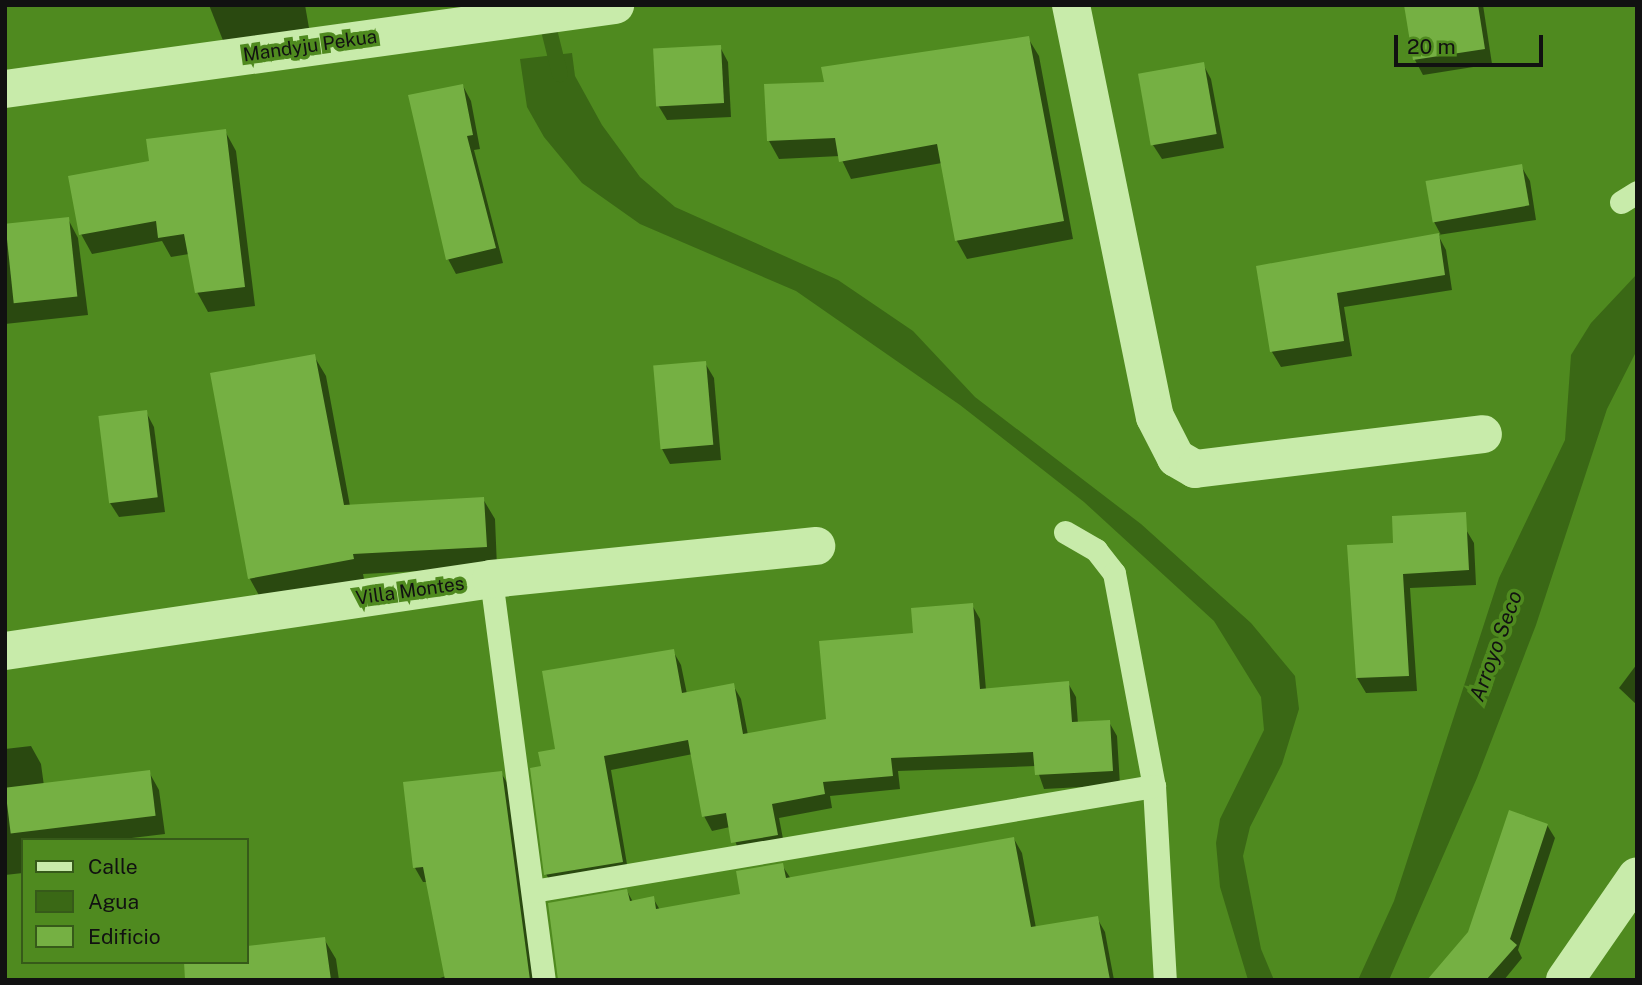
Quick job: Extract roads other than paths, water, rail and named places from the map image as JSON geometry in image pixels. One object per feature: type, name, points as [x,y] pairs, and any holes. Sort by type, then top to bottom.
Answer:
[{"type":"street","name":"Mandyju Pekua","points":[[5,89],[615,5]]},
{"type":"street","points":[[1071,5],[1155,417],[1176,458],[1195,469],[1483,434]]},
{"type":"street","name":"Villa Montes","points":[[5,651],[491,579],[816,546]]},
{"type":"street","points":[[1565,980],[1637,876]]},
{"type":"lane","points":[[1065,532],[1096,550],[1114,573],[1154,786],[1165,980]]},
{"type":"lane","points":[[491,579],[544,980]]},
{"type":"lane","points":[[533,891],[1154,786]]},
{"type":"water","points":[[572,53],[575,76],[602,125],[640,177],[675,207],[838,280],[913,331],[975,397],[1141,524],[1251,623],[1295,676],[1299,709],[1282,764],[1250,827],[1243,856],[1261,949],[1274,980],[1248,980],[1220,887],[1216,843],[1220,819],[1264,730],[1261,697],[1214,621],[1084,502],[960,405],[796,291],[640,224],[582,183],[544,137],[527,107],[520,59]]},
{"type":"water","name":"Arroyo Seco","points":[[1637,274],[1637,350],[1607,409],[1536,625],[1477,778],[1389,980],[1358,980],[1394,901],[1499,578],[1565,440],[1571,355],[1591,323]]},
{"type":"waterway","points":[[545,14],[560,74]]}]
